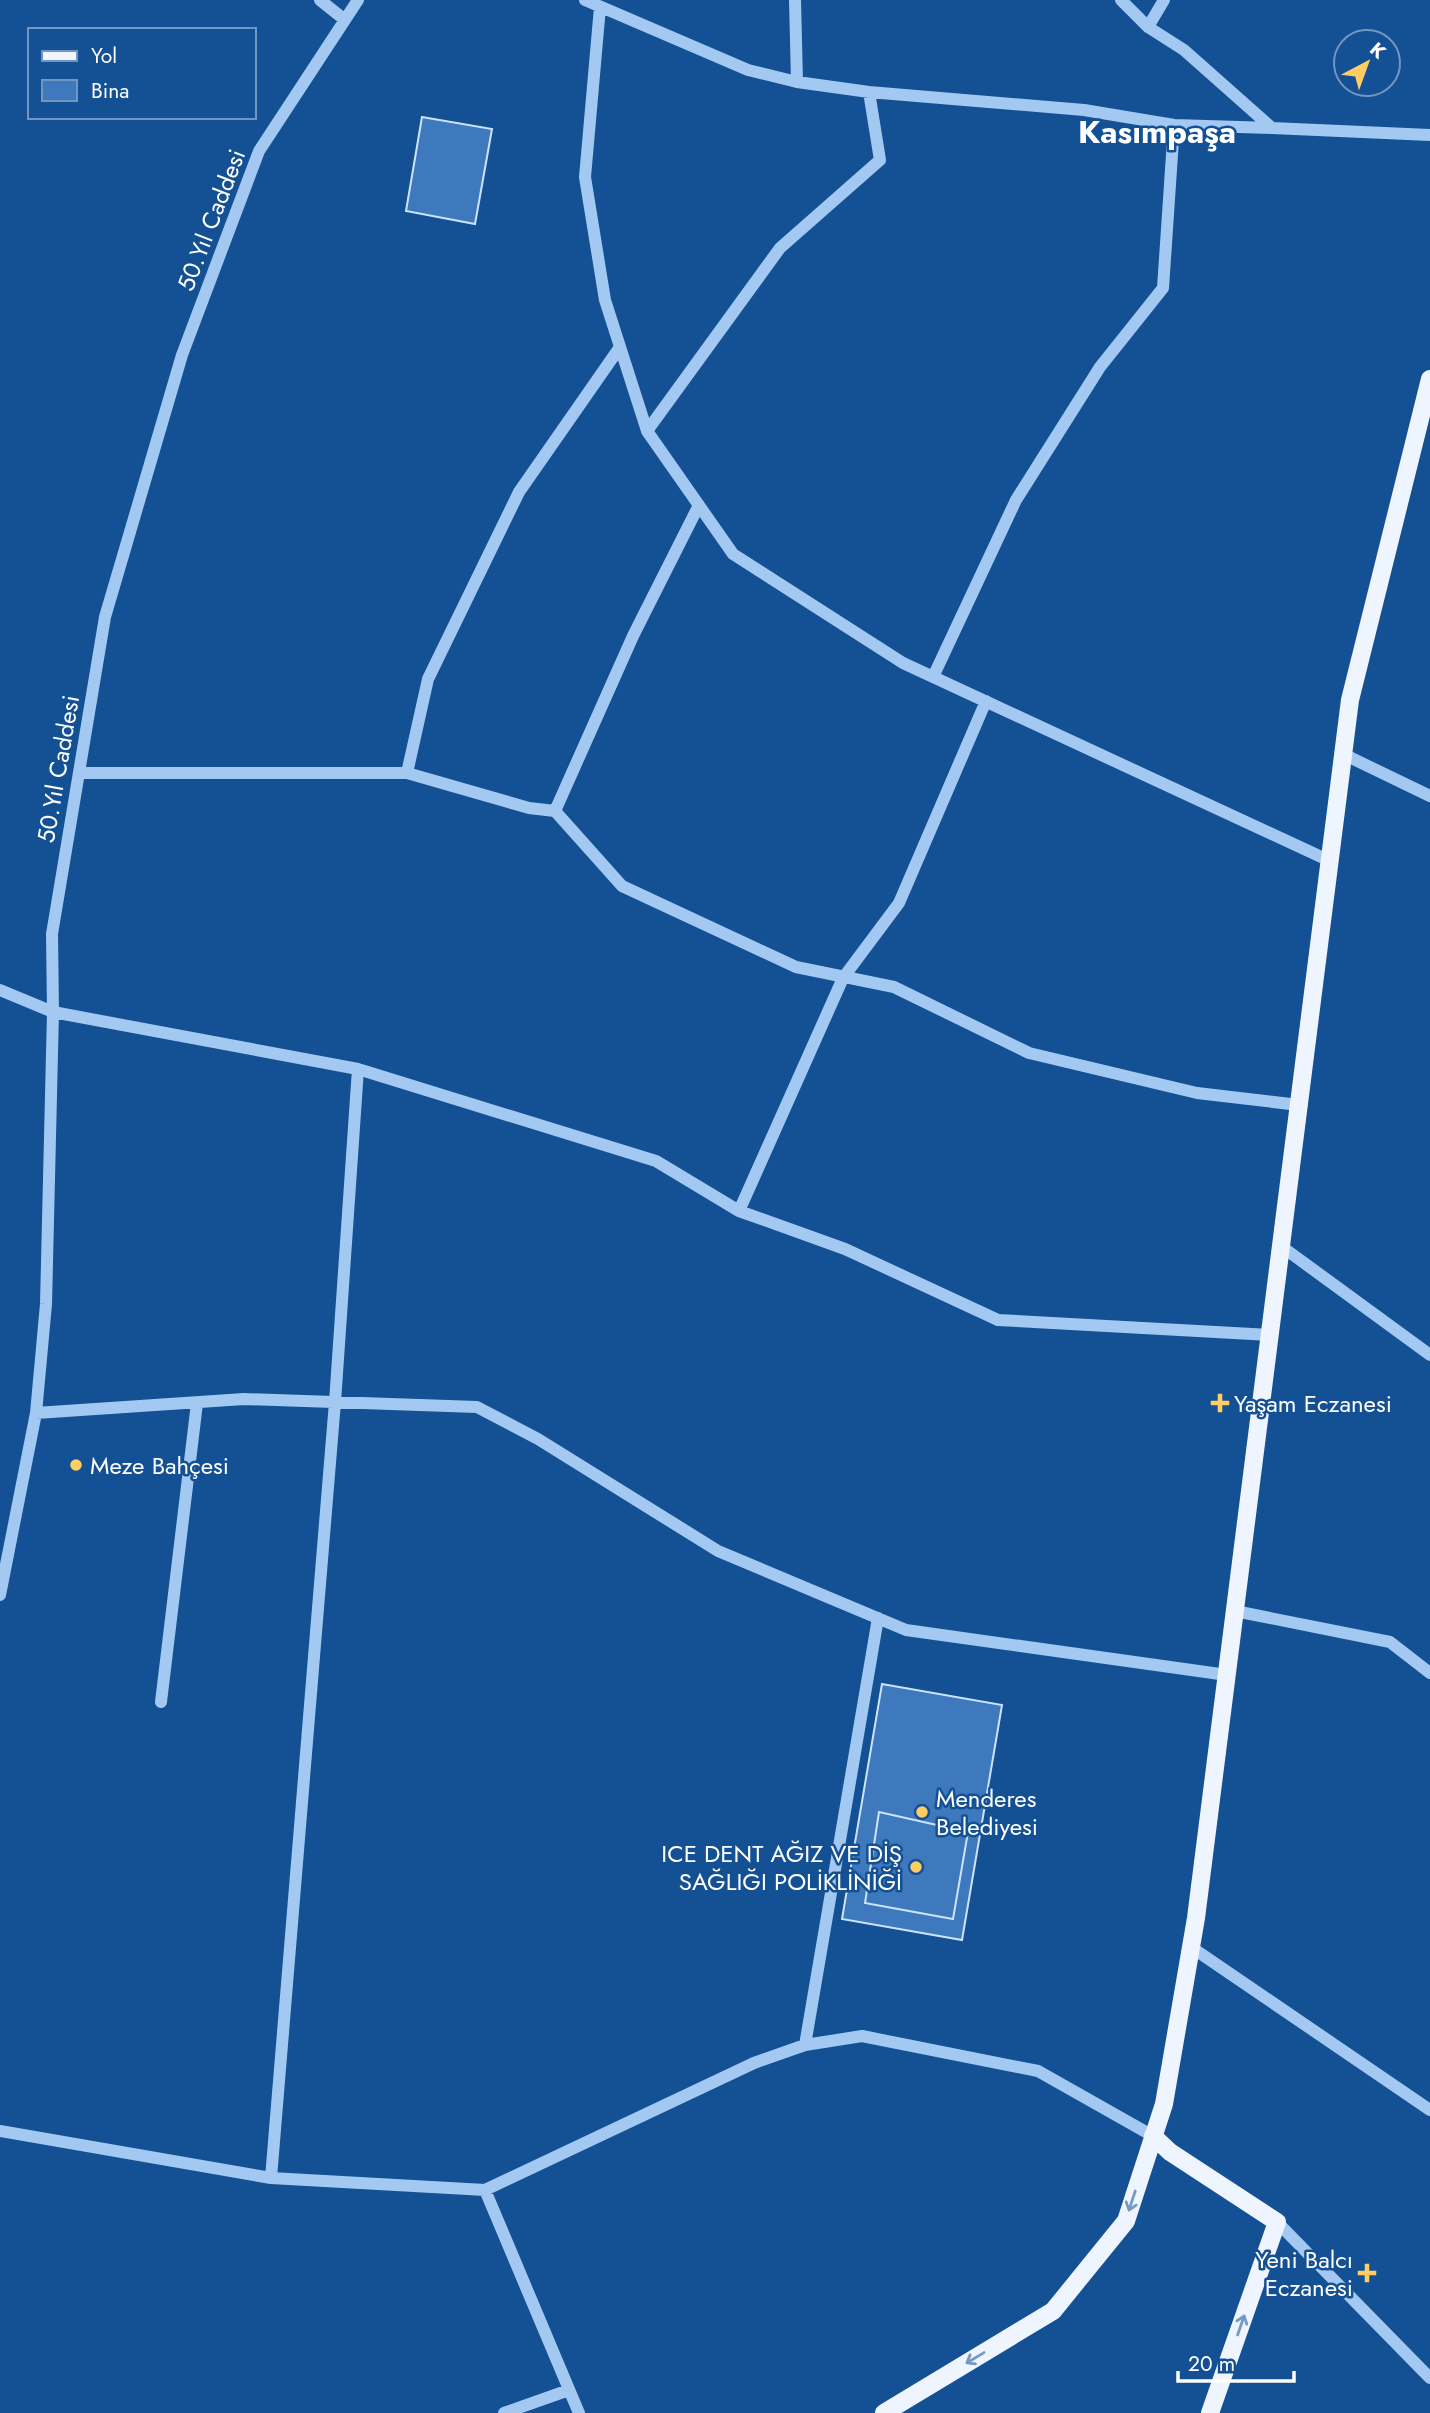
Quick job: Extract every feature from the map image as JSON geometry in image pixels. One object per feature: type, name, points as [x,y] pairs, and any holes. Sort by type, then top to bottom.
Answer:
[{"type":"main road","points":[[884,2413],[1053,2311],[1126,2221],[1164,2104],[1191,1947],[1350,700],[1430,379]]},
{"type":"main road","points":[[1153,2136],[1170,2152],[1277,2222],[1210,2413]]},
{"type":"street","points":[[320,0],[345,20]]},
{"type":"street","name":"50.Yıl Caddesi","points":[[0,1595],[36,1413],[46,1304],[53,1012],[52,934],[105,617],[182,355],[259,151],[358,0]]},
{"type":"street","points":[[585,0],[748,70],[797,82],[869,92],[1084,110],[1174,125],[1430,135]]},
{"type":"street","points":[[795,0],[797,82]]},
{"type":"street","points":[[1121,0],[1148,27],[1184,50],[1272,128]]},
{"type":"street","points":[[1148,27],[1164,0]]},
{"type":"street","points":[[600,7],[585,177],[605,300],[647,431],[733,554],[903,663],[1330,861]]},
{"type":"street","points":[[647,431],[780,248],[880,160],[869,92]]},
{"type":"street","points":[[933,677],[1016,500],[1100,367],[1163,288],[1174,125]]},
{"type":"street","points":[[408,772],[428,679],[519,492],[620,347]]},
{"type":"street","points":[[555,811],[634,636],[699,505]]},
{"type":"street","points":[[739,1211],[843,978],[899,903],[986,701]]},
{"type":"street","points":[[1343,754],[1430,796]]},
{"type":"street","points":[[79,773],[408,772],[529,808],[555,811],[622,886],[796,967],[894,987],[1029,1053],[1197,1093],[1299,1105]]},
{"type":"street","points":[[0,990],[53,1012],[358,1069],[656,1161],[739,1211],[845,1249],[998,1320],[1270,1335]]},
{"type":"street","points":[[271,2178],[335,1402],[358,1069]]},
{"type":"street","points":[[1281,1246],[1430,1355]]},
{"type":"street","points":[[36,1413],[244,1399],[477,1406],[538,1439],[718,1551],[906,1630],[1227,1675]]},
{"type":"street","points":[[161,1702],[198,1403]]},
{"type":"street","points":[[1235,1611],[1391,1642],[1430,1672]]},
{"type":"street","points":[[805,2045],[878,1618]]},
{"type":"street","points":[[1191,1947],[1430,2110]]},
{"type":"street","points":[[0,2131],[271,2178],[485,2190],[754,2063],[805,2045],[862,2036],[1038,2071],[1153,2136]]},
{"type":"street","points":[[485,2190],[579,2413]]},
{"type":"street","points":[[1277,2222],[1430,2378]]},
{"type":"street","points":[[504,2413],[569,2390]]},
{"type":"building","points":[[422,117],[492,129],[475,224],[406,211]]},
{"type":"building","name":"Menderes Belediyesi","points":[[882,1684],[1002,1705],[962,1940],[842,1919]]},
{"type":"building","name":"ICE DENT AĞIZ VE DİŞ SAĞLIĞI POLİKLİNİĞİ","points":[[879,1812],[968,1832],[953,1919],[865,1903]]},
{"type":"place","name":"Yaşam Eczanesi","points":[[1220,1403]]},
{"type":"place","name":"Meze Bahçesi","points":[[76,1465]]},
{"type":"place","name":"Menderes Belediyesi","points":[[922,1812]]},
{"type":"place","name":"ICE DENT AĞIZ VE DİŞ SAĞLIĞI POLİKLİNİĞİ","points":[[916,1867]]},
{"type":"place","name":"Yeni Balcı Eczanesi","points":[[1367,2273]]},
{"type":"district","name":"Kasımpaşa","points":[[1157,132]]}]
